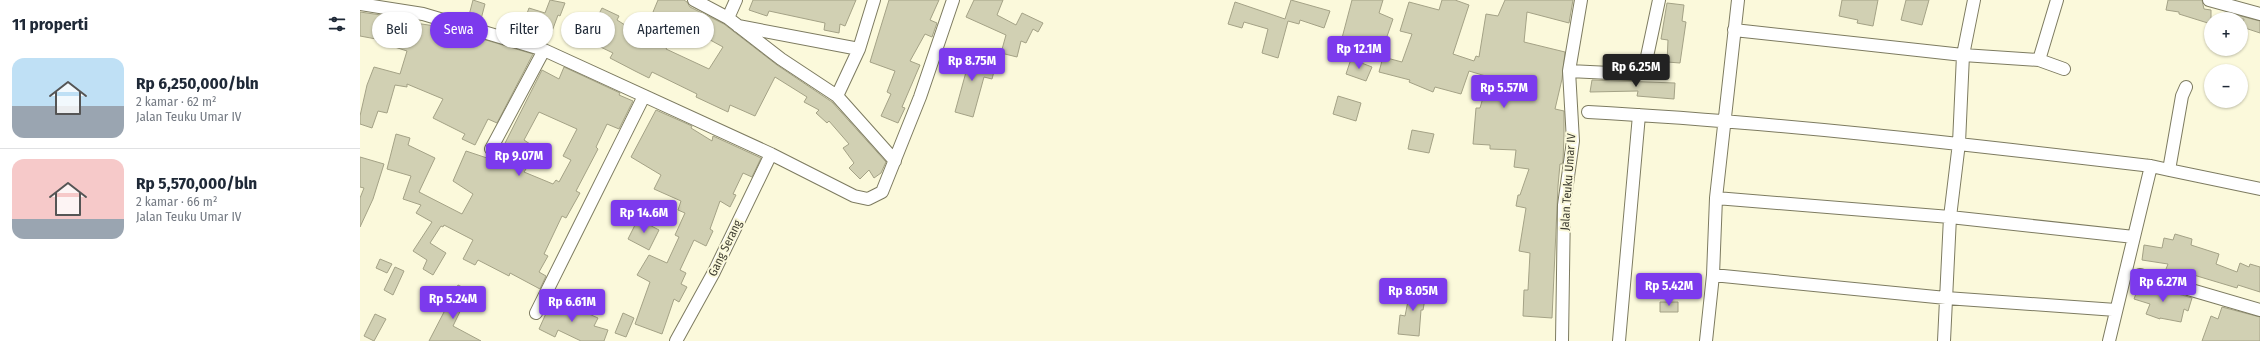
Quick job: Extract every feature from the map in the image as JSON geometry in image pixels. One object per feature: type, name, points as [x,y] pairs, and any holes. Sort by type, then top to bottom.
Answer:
[{"type":"street","points":[[694,0],[732,22],[781,59],[838,96],[895,161]]},
{"type":"street","points":[[732,22],[736,0]]},
{"type":"street","points":[[838,96],[859,49],[874,0]]},
{"type":"street","name":"Jalan Teuku Umar IV","points":[[1562,341],[1564,205],[1573,141],[1569,72],[1581,0]]},
{"type":"street","points":[[1569,72],[1631,74],[1641,71],[1645,66],[1659,0]]},
{"type":"street","points":[[1706,341],[1713,275],[1716,198],[1738,0]]},
{"type":"street","points":[[1944,341],[1950,218],[1959,144],[1963,55],[1974,0]]},
{"type":"street","points":[[2039,60],[2057,0]]},
{"type":"street","points":[[360,4],[423,14],[544,50],[771,154],[854,196],[868,198],[882,192],[895,161],[920,97],[950,1]]},
{"type":"street","points":[[2217,1],[2260,14]]},
{"type":"street","points":[[732,22],[859,49]]},
{"type":"street","points":[[1734,30],[1963,55],[2039,60],[2064,70]]},
{"type":"street","points":[[491,149],[544,50]]},
{"type":"street","points":[[2169,170],[2182,96],[2186,87]]},
{"type":"street","points":[[536,313],[644,96]]},
{"type":"street","points":[[1588,112],[1724,121],[1959,144],[2151,166],[2260,189]]},
{"type":"street","points":[[1619,341],[1639,115]]},
{"type":"street","name":"Gang Serang","points":[[676,341],[714,272],[771,154]]},
{"type":"street","points":[[2109,341],[2151,166]]},
{"type":"street","points":[[1716,198],[1950,218],[2134,237]]},
{"type":"street","points":[[1713,275],[1946,298],[2116,310]]},
{"type":"street","points":[[2140,275],[2260,310]]},
{"type":"building","points":[[473,0],[485,4],[483,12],[470,12]]},
{"type":"building","points":[[550,0],[565,3],[560,16],[558,15],[553,29],[553,12],[545,12]]},
{"type":"building","points":[[658,0],[684,0],[690,7],[700,12],[653,12]]},
{"type":"building","points":[[753,0],[856,0],[845,26],[840,24],[839,33],[824,30],[825,23],[769,11],[767,16],[749,10]]},
{"type":"building","points":[[889,0],[939,0],[930,20],[937,23],[932,37],[925,34],[910,61],[920,65],[902,107],[905,108],[898,123],[881,116],[891,94],[887,92],[895,71],[870,62]]},
{"type":"building","points":[[974,0],[1003,0],[997,15],[1016,25],[1022,13],[1043,23],[1038,32],[1033,29],[1026,43],[1021,41],[1017,57],[1001,53],[1006,35],[966,17]]},
{"type":"building","points":[[1291,0],[1330,11],[1324,28],[1300,20],[1299,24],[1288,21],[1278,58],[1262,53],[1268,29],[1244,22],[1242,28],[1228,24],[1235,2],[1285,19]]},
{"type":"building","points":[[1352,0],[1383,0],[1379,13],[1393,19],[1383,48],[1342,38]]},
{"type":"building","points":[[1442,0],[1455,0],[1469,5],[1453,54],[1474,61],[1476,56],[1479,57],[1486,14],[1498,16],[1505,0],[1573,0],[1569,23],[1527,12],[1524,42],[1565,52],[1562,79],[1555,109],[1564,111],[1564,135],[1563,161],[1562,164],[1560,164],[1558,186],[1552,318],[1523,316],[1524,290],[1528,290],[1530,253],[1519,251],[1526,208],[1516,206],[1518,195],[1520,195],[1529,169],[1514,167],[1516,150],[1490,149],[1490,145],[1473,144],[1476,108],[1480,108],[1489,77],[1469,71],[1461,94],[1435,87],[1433,92],[1409,82],[1410,80],[1379,72],[1383,57],[1402,62],[1412,34],[1400,31],[1409,2],[1439,10]]},
{"type":"building","points":[[1842,0],[1878,0],[1873,26],[1857,23],[1858,20],[1839,16]]},
{"type":"building","points":[[1906,0],[1929,0],[1922,25],[1901,20]]},
{"type":"building","points":[[2168,0],[2202,0],[2204,9],[2211,10],[2211,12],[2204,12],[2204,22],[2179,14],[2179,12],[2166,10]]},
{"type":"building","points":[[1667,3],[1684,5],[1682,21],[1686,22],[1680,63],[1667,62],[1668,40],[1661,39]]},
{"type":"building","points":[[529,8],[542,12],[528,12]]},
{"type":"building","points":[[602,8],[610,12],[600,12]]},
{"type":"building","points":[[360,12],[372,14],[372,38],[360,36]]},
{"type":"building","points":[[615,14],[619,16],[617,20],[623,24],[623,48],[667,48],[709,69],[723,47],[714,42],[714,19],[724,24],[777,65],[832,102],[886,162],[881,173],[874,178],[869,170],[860,179],[849,168],[854,163],[843,148],[849,144],[829,121],[827,123],[816,113],[819,110],[804,102],[807,97],[775,77],[755,116],[730,105],[728,112],[696,97],[697,94],[652,72],[649,78],[610,58],[613,53],[603,48],[615,48]]},
{"type":"building","points":[[2248,18],[2260,21],[2260,33],[2248,29]]},
{"type":"building","points":[[422,24],[430,25],[430,48],[488,48],[488,41],[496,43],[496,48],[513,48],[533,54],[497,123],[488,119],[475,145],[462,139],[465,134],[433,118],[443,99],[407,84],[407,87],[395,85],[387,113],[378,111],[372,128],[360,124],[360,116],[367,85],[374,67],[400,74],[407,51],[398,48],[422,48]]},
{"type":"building","points":[[957,53],[996,64],[992,79],[984,77],[973,117],[955,112],[966,72],[953,69]]},
{"type":"building","points":[[1351,59],[1372,67],[1366,81],[1346,74]]},
{"type":"building","points":[[564,67],[620,93],[619,95],[633,101],[619,129],[607,124],[596,147],[598,149],[576,191],[580,193],[566,218],[562,216],[544,254],[548,256],[539,272],[546,276],[540,289],[510,273],[509,276],[478,260],[475,265],[463,259],[473,240],[444,225],[443,227],[441,226],[430,243],[446,253],[433,275],[423,269],[427,260],[413,251],[432,222],[416,213],[421,205],[403,199],[411,176],[387,169],[396,134],[410,138],[408,145],[435,158],[419,192],[462,214],[473,194],[453,181],[466,151],[496,161],[542,70],[559,79]],"holes":[[[539,112],[577,129],[563,156],[571,160],[559,182],[556,180],[553,184],[524,172],[539,150],[524,140]]]},
{"type":"building","points":[[1592,80],[1675,83],[1674,99],[1637,96],[1638,91],[1590,92]]},
{"type":"building","points":[[1338,96],[1361,103],[1356,121],[1333,114]]},
{"type":"building","points":[[656,110],[692,126],[691,128],[712,141],[713,136],[761,158],[752,177],[743,173],[733,194],[736,195],[730,207],[720,201],[710,229],[713,231],[706,246],[694,240],[680,270],[686,273],[681,284],[687,287],[679,302],[674,299],[662,334],[635,324],[650,282],[637,275],[649,255],[667,263],[679,237],[675,235],[685,213],[678,210],[681,201],[654,189],[661,175],[631,157]]},
{"type":"building","points":[[1412,130],[1434,134],[1429,153],[1408,149]]},
{"type":"building","points":[[360,157],[384,164],[373,199],[360,227],[360,198],[364,188],[360,187]]},
{"type":"building","points":[[638,219],[659,230],[649,250],[628,239]]},
{"type":"building","points":[[2175,234],[2192,239],[2191,245],[2219,254],[2216,264],[2237,272],[2240,263],[2249,267],[2250,264],[2260,267],[2260,292],[2238,285],[2237,288],[2187,273],[2185,280],[2164,274],[2168,264],[2142,260],[2144,245],[2162,248],[2164,238],[2173,240]]},
{"type":"building","points":[[380,259],[392,264],[387,273],[376,268]]},
{"type":"building","points":[[395,267],[404,271],[393,295],[384,290]]},
{"type":"building","points":[[2140,283],[2192,298],[2188,311],[2184,309],[2181,322],[2160,319],[2146,314],[2150,304],[2134,299]]},
{"type":"building","points":[[458,285],[470,291],[453,326],[481,341],[429,341]]},
{"type":"building","points":[[1411,286],[1427,288],[1423,310],[1421,310],[1419,336],[1398,334],[1400,315],[1405,316]]},
{"type":"building","points":[[553,298],[598,318],[594,326],[608,330],[604,341],[581,341],[558,330],[555,337],[539,329]]},
{"type":"building","points":[[1660,302],[1678,302],[1678,312],[1660,312]]},
{"type":"building","points":[[2222,307],[2260,317],[2260,341],[2202,341],[2211,316],[2218,319]]},
{"type":"building","points":[[623,313],[634,318],[626,337],[615,333]]},
{"type":"building","points":[[375,314],[386,319],[374,341],[364,336]]}]
